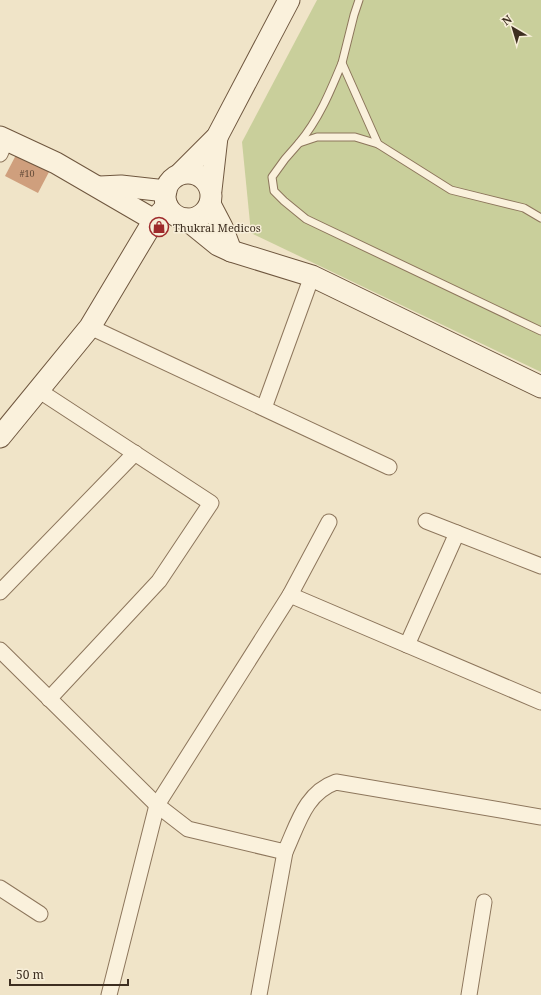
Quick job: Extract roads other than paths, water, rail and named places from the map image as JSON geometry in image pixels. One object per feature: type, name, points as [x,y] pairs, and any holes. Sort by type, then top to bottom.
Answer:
[{"type":"street","points":[[0,437],[90,327],[162,205],[169,183],[217,137],[289,0]]},
{"type":"street","points":[[186,219],[200,216],[210,197],[217,137]]},
{"type":"street","points":[[2,144],[56,163],[100,187],[134,210],[162,205]]},
{"type":"street","points":[[181,173],[196,174],[208,183],[210,197],[231,251]]},
{"type":"street","points":[[100,187],[121,186],[162,205],[178,217],[186,219],[218,245],[231,251],[312,276],[541,387]]},
{"type":"street","points":[[264,408],[312,276]]},
{"type":"street","points":[[90,327],[389,467]]},
{"type":"street","points":[[38,390],[211,503],[159,581],[49,699]]},
{"type":"street","points":[[0,592],[135,453]]},
{"type":"street","points":[[426,521],[541,566]]},
{"type":"street","points":[[109,995],[157,806],[290,595],[328,522]]},
{"type":"street","points":[[407,645],[456,533]]},
{"type":"street","points":[[290,595],[541,702]]},
{"type":"street","points":[[0,650],[157,806],[188,829],[285,852]]},
{"type":"street","points":[[259,995],[285,852],[305,808],[314,795],[326,786],[336,782],[541,817]]},
{"type":"street","points":[[0,888],[40,914]]},
{"type":"street","points":[[469,995],[484,902]]},
{"type":"lane","points":[[359,0],[342,63],[322,110],[310,129],[284,159],[272,177],[274,191],[306,219],[541,331]]},
{"type":"lane","points":[[342,63],[378,144]]},
{"type":"lane","points":[[299,143],[317,137],[354,137],[378,144],[451,190],[524,208],[541,218]]},
{"type":"place","name":"Thukral Medicos","points":[[159,227]]}]
